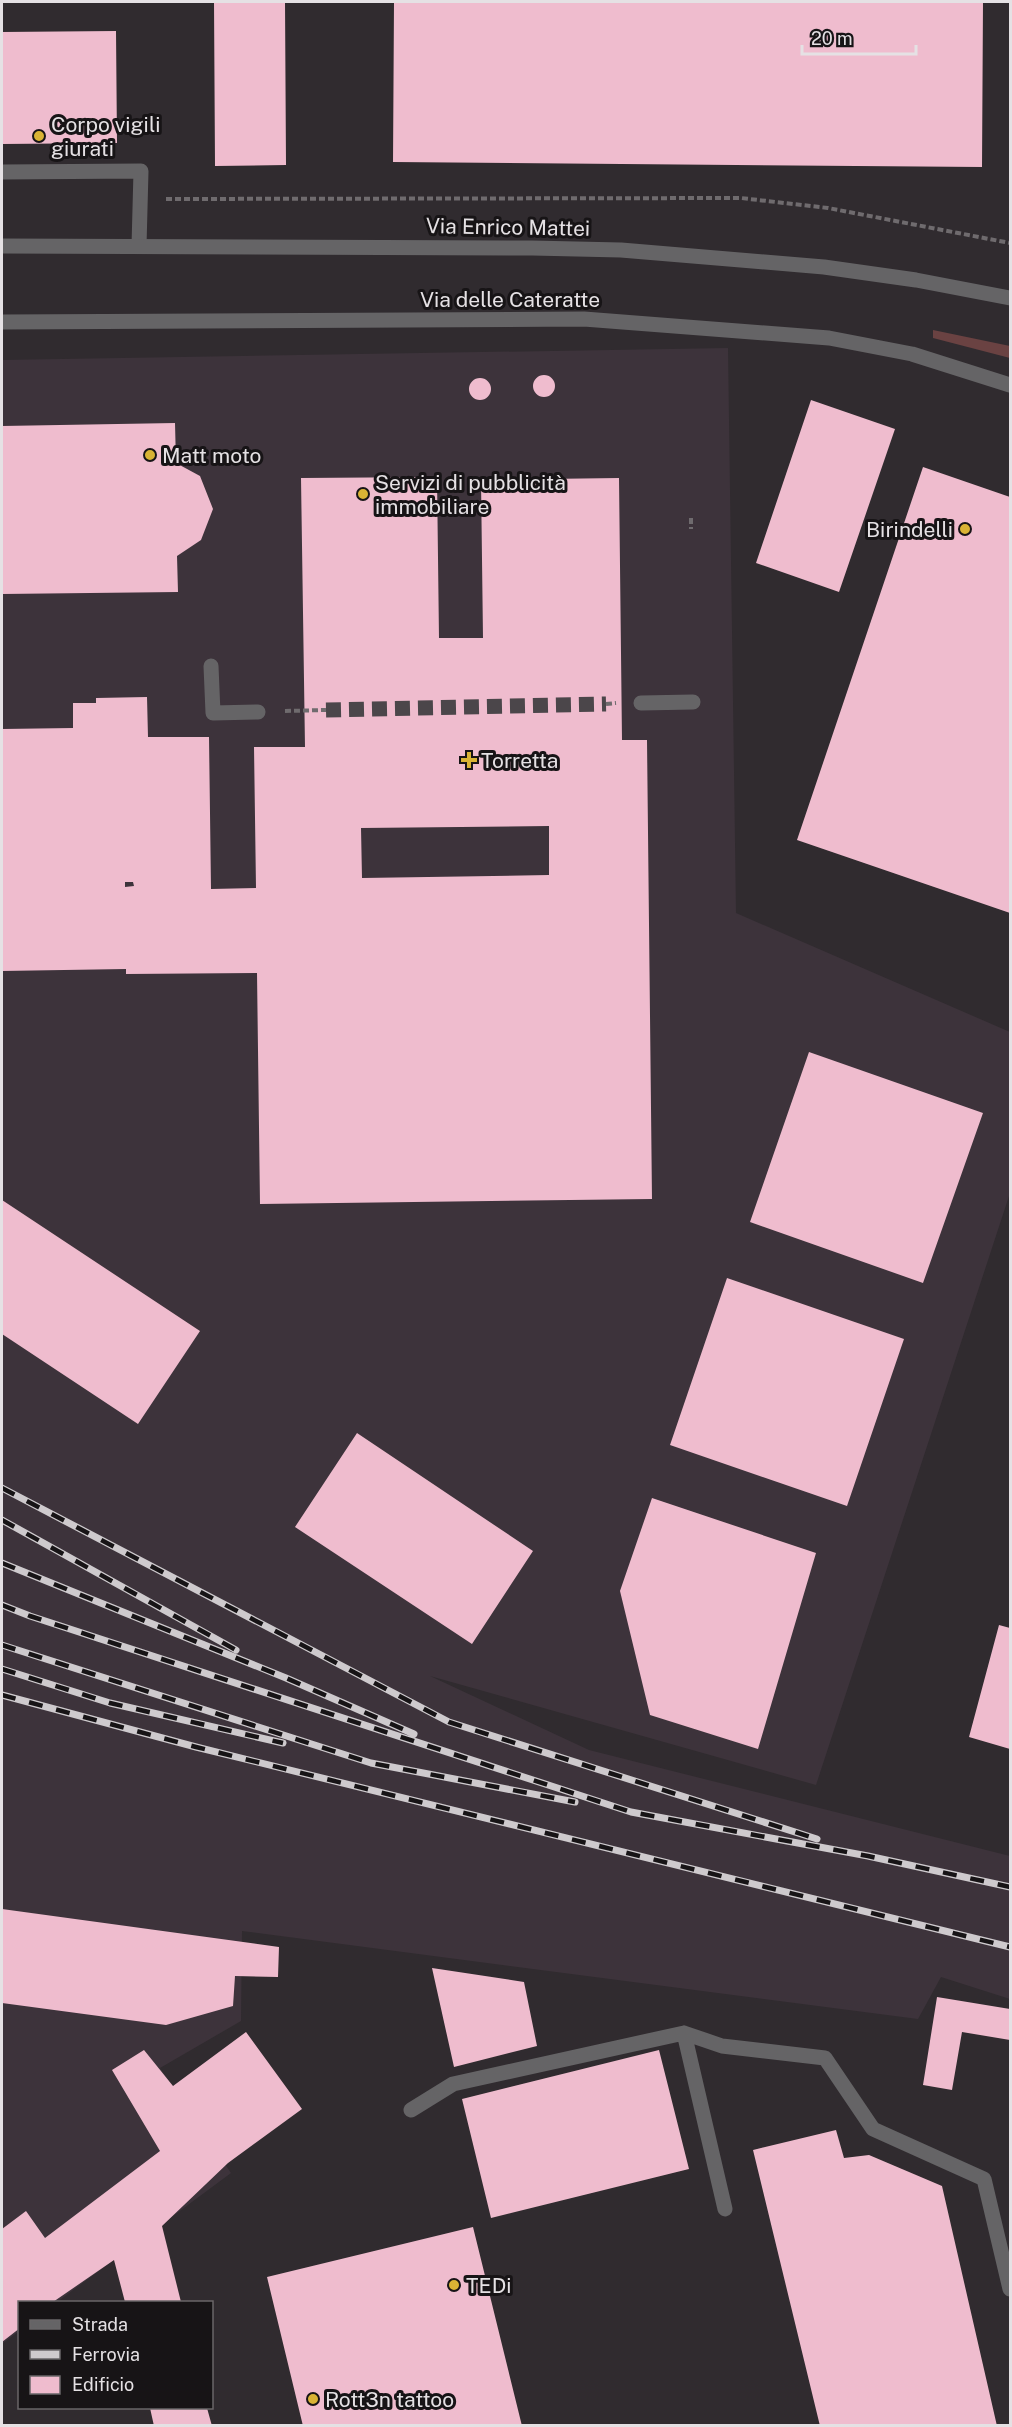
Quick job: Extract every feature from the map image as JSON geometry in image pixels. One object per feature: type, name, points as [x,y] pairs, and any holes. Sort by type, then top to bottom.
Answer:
[{"type":"street","points":[[2,172],[141,171],[140,246]]},
{"type":"street","name":"Via Enrico Mattei","points":[[2,246],[621,250],[824,267],[916,280],[1011,298]]},
{"type":"street","name":"Via delle Cateratte","points":[[2,322],[584,319],[829,338],[912,354],[1011,385]]},
{"type":"street","points":[[212,666],[213,713],[258,712]]},
{"type":"street","points":[[641,703],[693,702]]},
{"type":"street","points":[[684,2033],[725,2209]]},
{"type":"street","points":[[411,2110],[453,2084],[684,2033],[722,2046],[825,2058],[873,2129],[984,2179],[1011,2289]]},
{"type":"path","points":[[141,199],[741,198],[828,208],[1011,243]]},
{"type":"path","points":[[691,518],[691,529]]},
{"type":"path","points":[[258,712],[326,710]]},
{"type":"shaded area","points":[[933,330],[1010,346],[1010,358],[933,338]]},
{"type":"shaded area","points":[[728,348],[736,913],[1010,1032],[1010,1193],[816,1785],[430,1676],[589,1750],[1010,1856],[1010,1999],[941,1977],[918,2019],[242,1931],[241,2021],[160,2068],[231,2173],[58,2301],[18,2301],[18,2332],[2,2344],[2,360]]},
{"type":"building","points":[[214,2],[285,2],[286,165],[215,166]]},
{"type":"building","points":[[394,2],[983,2],[982,167],[393,162]]},
{"type":"building","points":[[116,31],[117,143],[2,144],[2,32]]},
{"type":"building","points":[[544,375],[552,378],[555,386],[552,394],[544,397],[536,394],[533,386],[536,378]]},
{"type":"building","points":[[480,378],[488,381],[491,389],[488,397],[480,400],[472,397],[469,389],[472,381]]},
{"type":"building","points":[[811,400],[895,429],[839,592],[756,563]]},
{"type":"building","points":[[175,423],[176,463],[200,476],[213,509],[201,540],[177,556],[178,592],[2,594],[2,426]]},
{"type":"building","points":[[923,467],[1010,497],[1010,913],[797,840]]},
{"type":"building","points":[[437,477],[439,638],[483,638],[481,480],[619,478],[622,740],[647,740],[652,1199],[260,1204],[257,973],[126,974],[126,969],[2,971],[2,729],[73,728],[73,703],[96,703],[96,698],[147,697],[148,737],[209,737],[211,889],[256,888],[254,747],[305,747],[301,478]],"holes":[[[549,826],[549,875],[362,878],[361,828]],[[125,882],[133,882],[134,886],[125,887]]]},
{"type":"building","points":[[809,1052],[983,1113],[923,1283],[750,1222]]},
{"type":"building","points":[[2,1200],[200,1331],[138,1424],[2,1334]]},
{"type":"building","points":[[727,1278],[904,1339],[847,1506],[670,1445]]},
{"type":"building","points":[[357,1433],[533,1551],[472,1644],[295,1527]]},
{"type":"building","points":[[652,1498],[816,1553],[758,1749],[650,1715],[620,1591]]},
{"type":"building","points":[[999,1625],[1010,1628],[1010,1749],[969,1737]]},
{"type":"building","points":[[2,1909],[279,1947],[278,1977],[235,1976],[233,2006],[166,2025],[2,2003]]},
{"type":"building","points":[[432,1968],[524,1982],[537,2046],[454,2067]]},
{"type":"building","points":[[937,1997],[1010,2009],[1010,2040],[962,2032],[952,2090],[923,2085]]},
{"type":"building","points":[[246,2032],[302,2109],[228,2163],[162,2226],[181,2301],[125,2301],[114,2260],[54,2301],[18,2301],[18,2330],[2,2342],[2,2229],[26,2211],[45,2238],[160,2151],[112,2070],[144,2050],[173,2086]]},
{"type":"building","points":[[659,2050],[689,2169],[491,2218],[462,2099]]},
{"type":"building","points":[[836,2130],[844,2158],[869,2155],[942,2186],[997,2426],[820,2426],[753,2150]]},
{"type":"building","points":[[473,2227],[522,2426],[303,2426],[267,2277]]},
{"type":"building","points":[[150,2409],[207,2409],[212,2426],[154,2426]]},
{"type":"tunnel","points":[[326,710],[606,704]]},
{"type":"railway","points":[[2,1488],[449,1722],[817,1839]]},
{"type":"railway","points":[[2,1520],[236,1650]]},
{"type":"railway","points":[[2,1563],[286,1678],[414,1734]]},
{"type":"railway","points":[[2,1605],[631,1812],[868,1856],[1010,1887]]},
{"type":"railway","points":[[2,1645],[371,1763],[575,1802]]},
{"type":"railway","points":[[2,1669],[110,1703],[283,1743]]},
{"type":"railway","points":[[2,1695],[196,1747],[1010,1947]]},
{"type":"place","name":"Corpo vigili giurati","points":[[39,136]]},
{"type":"place","name":"Matt moto","points":[[150,455]]},
{"type":"place","name":"Servizi di pubblicità immobiliare","points":[[363,494]]},
{"type":"place","name":"Birindelli","points":[[965,529]]},
{"type":"place","name":"Torretta","points":[[469,760]]},
{"type":"place","name":"TEDi","points":[[454,2285]]},
{"type":"place","name":"Rott3n tattoo","points":[[313,2399]]}]
